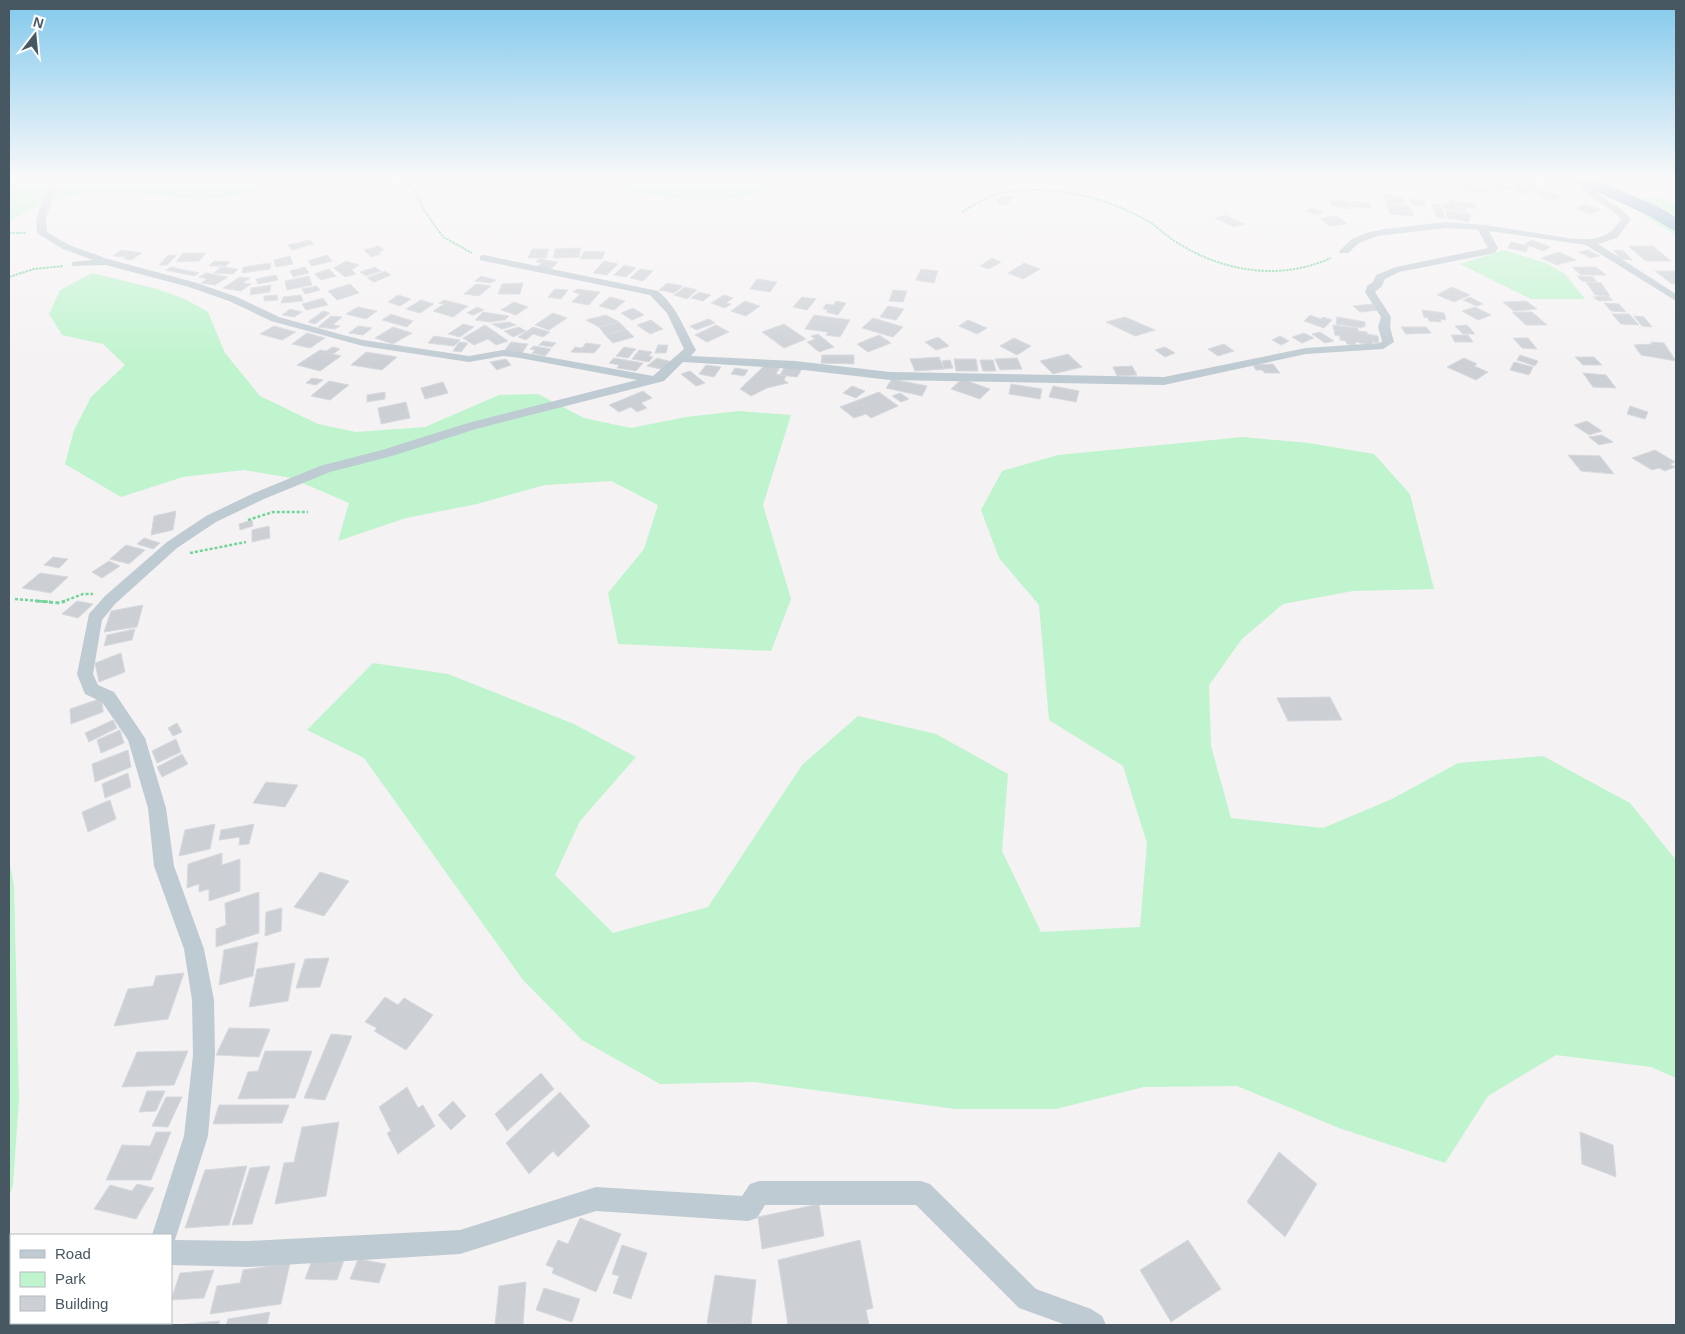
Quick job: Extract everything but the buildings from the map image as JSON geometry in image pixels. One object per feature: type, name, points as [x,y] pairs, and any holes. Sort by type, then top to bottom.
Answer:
[{"type":"street","points":[[53,239],[66,247],[109,262],[193,284],[233,299],[275,319],[363,343],[469,359],[502,353],[520,355],[654,379]]},
{"type":"street","points":[[1344,250],[1349,244],[1358,239]]},
{"type":"street","points":[[681,359],[711,359],[795,365],[890,376],[1164,381],[1306,351],[1383,346],[1388,342],[1384,327],[1386,318],[1370,292],[1371,288],[1378,284],[1380,277],[1396,270],[1491,251],[1493,248],[1488,239]]},
{"type":"street","points":[[1552,239],[1588,242],[1604,239]]},
{"type":"street","points":[[1588,242],[1602,253],[1636,271],[1676,298]]},
{"type":"street","points":[[164,1234],[196,1136],[204,1055],[203,1000],[194,949],[164,866],[157,808],[136,738],[108,698],[92,689],[85,674],[94,618],[116,594],[155,559],[172,545],[211,519],[325,469],[387,453],[472,426],[660,378],[690,350],[681,334],[679,323],[667,304],[654,293],[631,287],[524,268],[484,258]]},
{"type":"street","points":[[76,264],[109,262]]},
{"type":"street","points":[[172,1252],[248,1254],[460,1242],[596,1199],[748,1209],[759,1193],[921,1193],[1028,1299],[1082,1318],[1093,1325]]},
{"type":"path","points":[[446,239],[464,250],[484,258]]},
{"type":"path","points":[[1172,239],[1190,250],[1224,265],[1269,271],[1301,268],[1324,262],[1344,250]]},
{"type":"path","points":[[9,277],[34,269],[76,264]]},
{"type":"path","points":[[240,523],[273,512],[308,512]]},
{"type":"path","points":[[155,559],[173,553],[199,552],[246,542]]},
{"type":"path","points":[[15,599],[60,603],[83,594],[116,594]]},
{"type":"green space","points":[[1504,250],[1546,263],[1565,274],[1585,299],[1531,299],[1460,264]]},
{"type":"green space","points":[[92,273],[157,289],[185,299],[208,312],[225,353],[260,396],[318,424],[356,432],[425,427],[499,395],[538,394],[584,418],[631,428],[686,417],[739,411],[791,415],[763,505],[791,599],[771,651],[618,644],[608,593],[644,549],[658,505],[611,481],[545,485],[477,504],[406,518],[338,541],[349,503],[291,478],[244,470],[183,477],[121,497],[65,464],[74,430],[91,397],[125,365],[103,344],[62,335],[49,314],[60,290]]},
{"type":"green space","points":[[1243,437],[1309,443],[1374,454],[1410,494],[1434,589],[1353,591],[1283,604],[1242,639],[1209,685],[1211,746],[1231,818],[1323,828],[1392,799],[1458,763],[1543,756],[1630,803],[1676,860],[1676,1078],[1651,1067],[1556,1055],[1488,1096],[1445,1163],[1339,1128],[1237,1086],[1144,1087],[1056,1109],[956,1109],[755,1082],[660,1084],[582,1040],[523,980],[364,758],[307,730],[373,663],[448,674],[574,724],[636,757],[580,821],[555,875],[613,933],[708,907],[802,765],[858,716],[936,734],[1008,774],[1002,851],[1041,932],[1140,927],[1147,843],[1123,766],[1049,720],[1039,605],[999,558],[981,510],[1002,471],[1058,455]]},
{"type":"green space","points":[[9,859],[14,886],[19,1099],[13,1185],[9,1197]]}]
